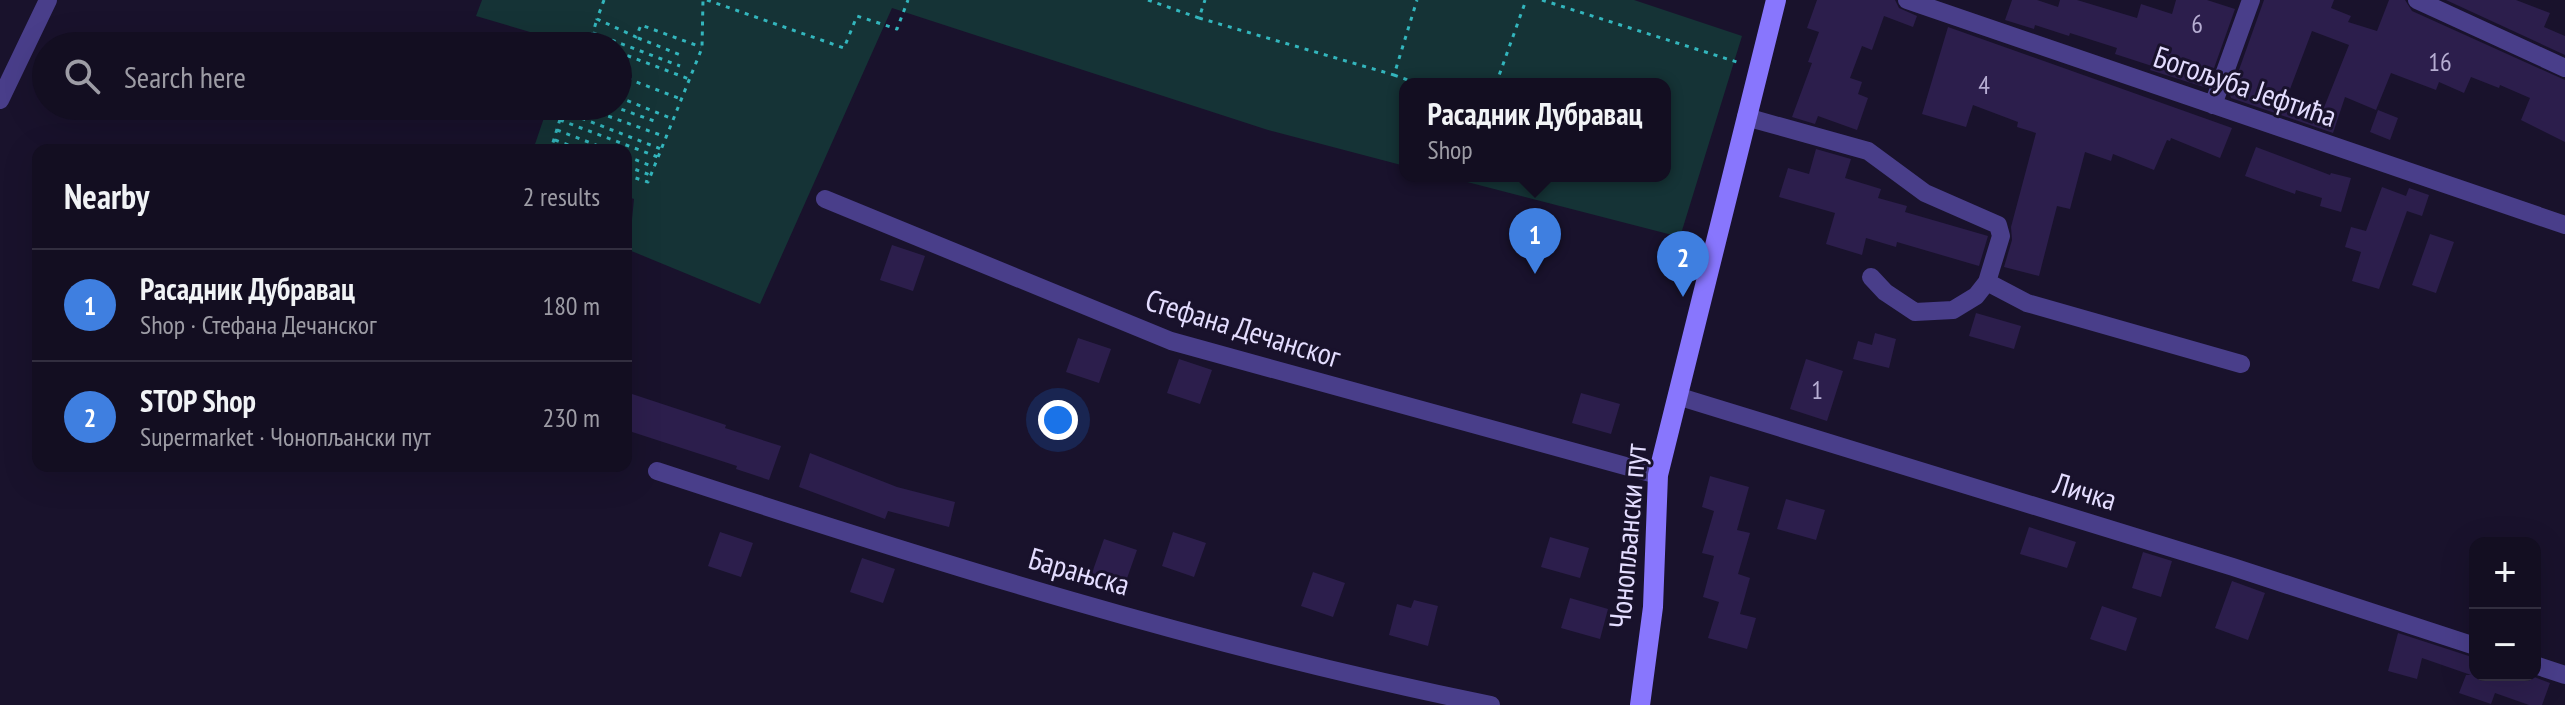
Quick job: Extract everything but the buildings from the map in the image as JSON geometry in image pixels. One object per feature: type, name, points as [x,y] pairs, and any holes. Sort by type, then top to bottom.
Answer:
[{"type":"street","points":[[33,32],[48,0]]},
{"type":"street","name":"Чонопљански пут","points":[[1640,705],[1653,607],[1658,475],[1776,0]]},
{"type":"street","name":"Богољуба Јефтића","points":[[1907,0],[2565,225]]},
{"type":"street","points":[[2213,105],[2251,0]]},
{"type":"street","points":[[2417,0],[2565,68]]},
{"type":"street","points":[[0,100],[32,33]]},
{"type":"street","points":[[1746,117],[1868,151],[1925,193],[1998,225],[2001,236],[1987,282],[1976,296],[1953,310],[1915,312],[1885,292],[1871,277]]},
{"type":"street","name":"Стефана Дечанског","points":[[825,199],[1171,341],[1658,475]]},
{"type":"street","points":[[1987,282],[2027,303],[2241,364]]},
{"type":"street","name":"Личка","points":[[1677,396],[2233,567],[2469,644]]},
{"type":"street","name":"Барањска","points":[[657,471],[876,543],[1162,625],[1399,686],[1491,705]]},
{"type":"street","points":[[2541,667],[2565,675]]},
{"type":"path","points":[[593,32],[604,0]]},
{"type":"path","points":[[632,177],[648,182],[702,48],[705,0],[844,48],[857,16],[897,29],[908,0]]},
{"type":"path","points":[[1148,0],[1402,78]]},
{"type":"path","points":[[1199,18],[1205,0]]},
{"type":"path","points":[[1394,75],[1417,0]]},
{"type":"path","points":[[1498,78],[1526,0]]},
{"type":"path","points":[[1542,0],[1759,69]]},
{"type":"path","points":[[597,19],[625,32]]},
{"type":"path","points":[[636,37],[641,25],[702,48]]},
{"type":"path","points":[[632,35],[683,56]]},
{"type":"path","points":[[632,48],[680,66]]},
{"type":"path","points":[[632,57],[689,79]]},
{"type":"path","points":[[632,80],[681,99]]},
{"type":"path","points":[[632,103],[673,119]]},
{"type":"path","points":[[632,113],[657,122]]},
{"type":"path","points":[[553,144],[560,120],[624,144]]},
{"type":"path","points":[[592,120],[661,149]]},
{"type":"path","points":[[619,120],[666,137]]},
{"type":"path","points":[[557,130],[593,144]]},
{"type":"path","points":[[554,140],[565,144]]},
{"type":"path","points":[[632,147],[658,157]]},
{"type":"path","points":[[632,158],[654,167]]},
{"type":"path","points":[[632,168],[650,175]]},
{"type":"green space","points":[[482,0],[1634,0],[1742,36],[1680,237],[1467,182],[1671,182],[1671,78],[1399,78],[1399,164],[1268,130],[892,8],[760,304],[632,251],[632,144],[535,144],[543,120],[632,120],[632,32],[530,32],[476,16]]},
{"type":"place","name":"Расадник Дубравац","points":[[1535,274]]},
{"type":"place","name":"STOP Shop","points":[[1683,297]]}]
